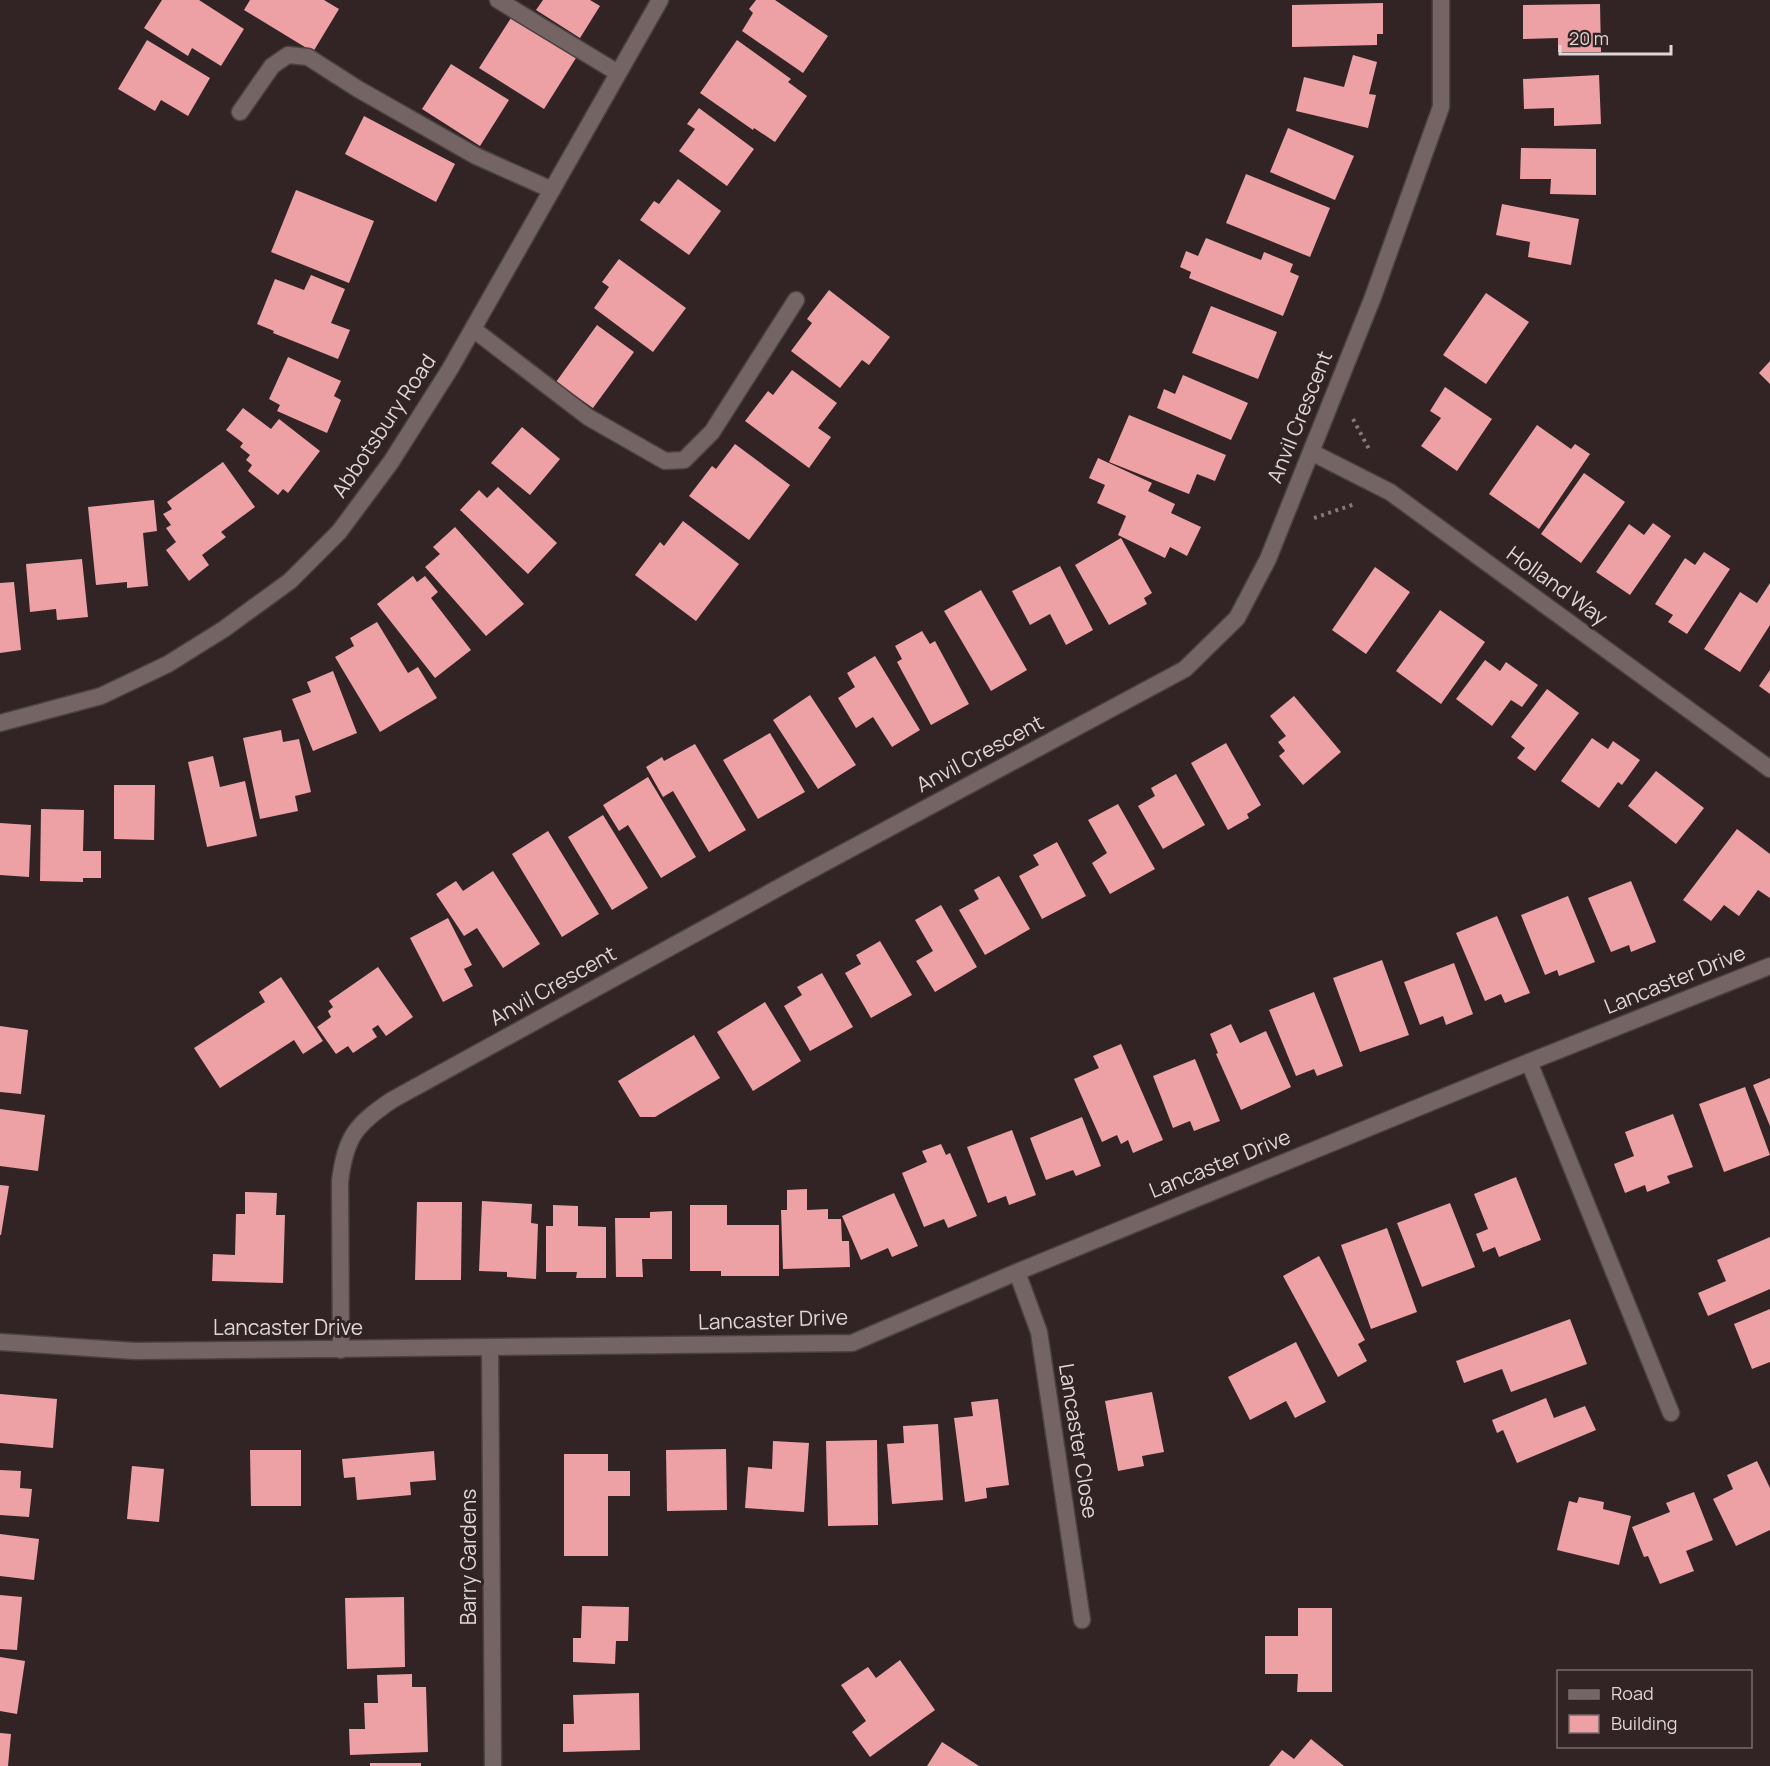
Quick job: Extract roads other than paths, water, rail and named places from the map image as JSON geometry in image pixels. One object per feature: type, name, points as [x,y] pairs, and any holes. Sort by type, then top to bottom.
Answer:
[{"type":"street","points":[[498,0],[618,73]]},
{"type":"street","name":"Abbotsbury Road","points":[[0,723],[101,696],[168,664],[224,629],[290,581],[339,532],[391,462],[450,369],[660,0]]},
{"type":"street","name":"Anvil Crescent","points":[[340,1350],[340,1182],[343,1158],[352,1134],[370,1115],[392,1100],[800,876],[1185,669],[1237,618],[1268,559],[1373,297],[1441,107],[1441,0]]},
{"type":"street","points":[[240,112],[272,66],[288,55],[308,57],[358,89],[476,156],[552,190]]},
{"type":"street","points":[[473,329],[588,417],[665,461],[684,460],[712,432],[796,300]]},
{"type":"street","name":"Holland Way","points":[[1311,452],[1390,492],[1770,769]]},
{"type":"street","name":"Lancaster Drive","points":[[0,1342],[135,1351],[852,1343],[1017,1272],[1770,966]]},
{"type":"street","points":[[1529,1062],[1671,1413]]},
{"type":"street","name":"Lancaster Close","points":[[1017,1272],[1039,1332],[1082,1620]]},
{"type":"street","name":"Barry Gardens","points":[[490,1348],[493,1766]]}]
